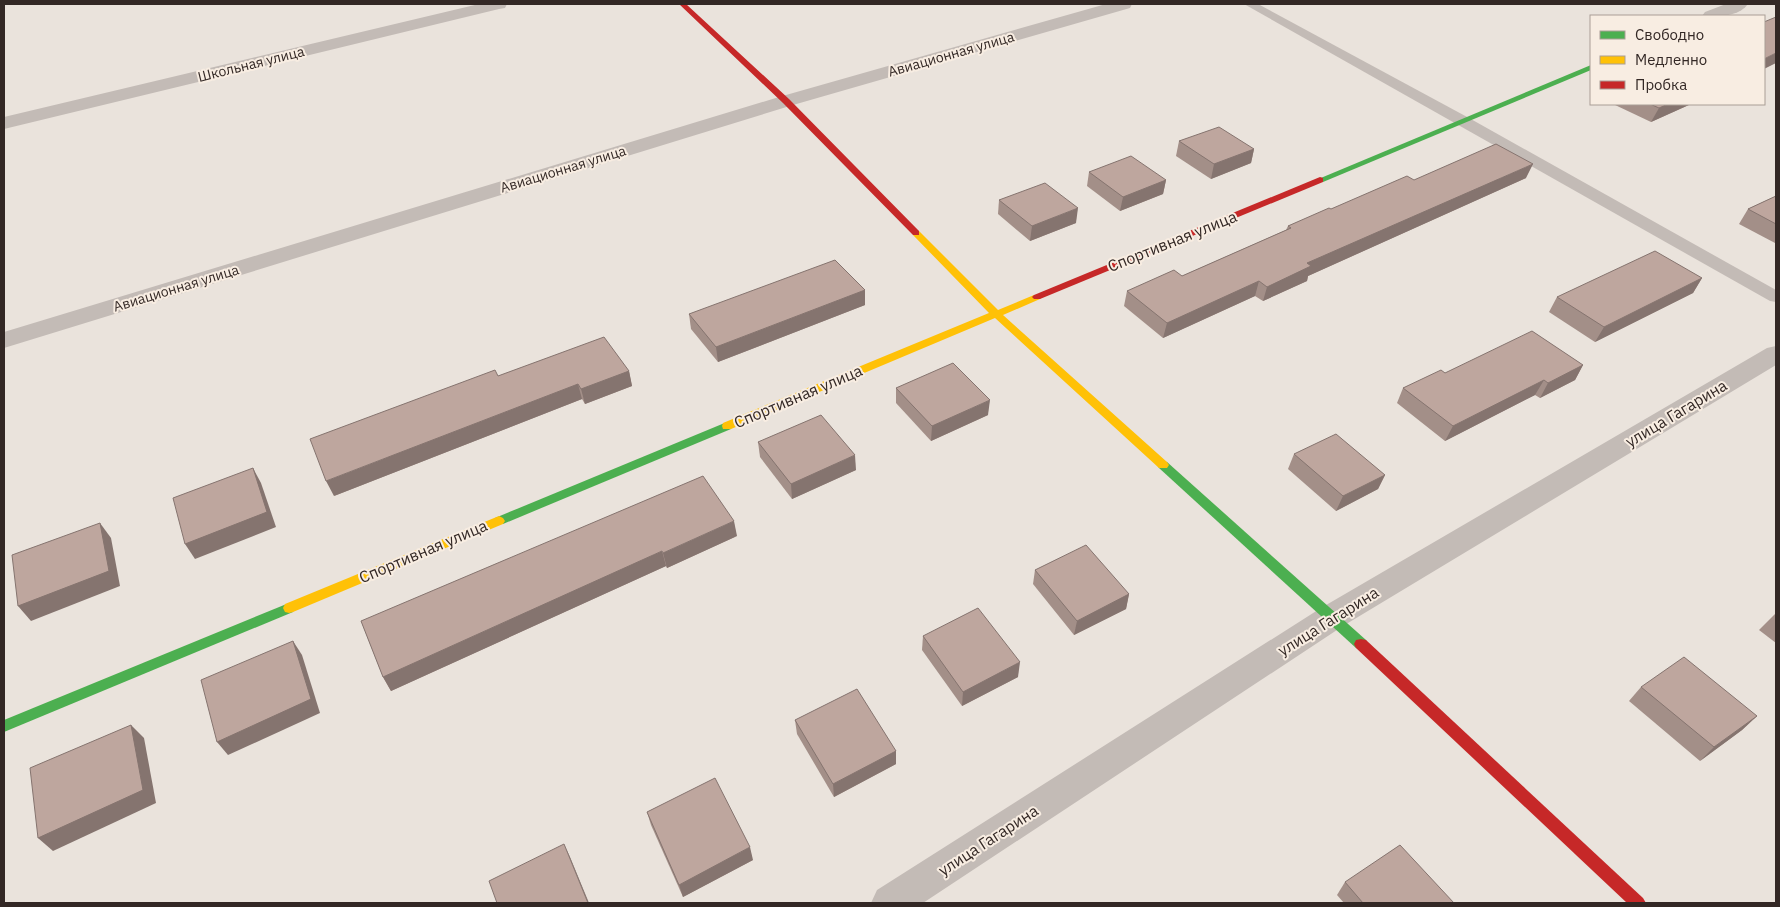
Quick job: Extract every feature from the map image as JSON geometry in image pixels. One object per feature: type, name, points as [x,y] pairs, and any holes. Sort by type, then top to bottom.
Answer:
[{"type":"street","name":"Школьная улица","points":[[4,124],[499,4]]},
{"type":"street","points":[[682,4],[786,102],[996,314],[1332,617],[1638,903]]},
{"type":"street","name":"Авиационная улица","points":[[4,340],[786,102],[1124,4]]},
{"type":"street","points":[[1713,15],[1740,4]]},
{"type":"street","name":"Спортивная улица","points":[[4,726],[1590,67]]},
{"type":"street","name":"улица Гагарина","points":[[890,903],[1332,617],[1776,354]]},
{"type":"lane","points":[[1250,4],[1464,121],[1776,296]]},
{"type":"building","points":[[1776,17],[1776,53],[1765,58],[1765,22]]},
{"type":"building","points":[[1652,105],[1666,105],[1659,108]]},
{"type":"building","points":[[1219,127],[1254,149],[1214,164],[1179,141]]},
{"type":"building","points":[[1496,144],[1533,164],[1307,263],[1311,266],[1267,287],[1259,281],[1167,323],[1127,291],[1174,270],[1182,276],[1291,228],[1288,226],[1329,208],[1331,209],[1407,176],[1414,180]]},
{"type":"building","points":[[1131,156],[1166,180],[1123,197],[1089,172]]},
{"type":"building","points":[[1045,183],[1078,208],[1032,226],[999,200]]},
{"type":"building","points":[[1776,196],[1776,224],[1748,209]]},
{"type":"building","points":[[1655,251],[1702,278],[1604,327],[1557,297]]},
{"type":"building","points":[[835,260],[865,290],[716,347],[689,314]]},
{"type":"building","points":[[1532,331],[1583,365],[1548,383],[1544,380],[1453,426],[1403,388],[1441,370],[1445,373]]},
{"type":"building","points":[[604,337],[629,371],[581,389],[578,384],[326,481],[310,439],[495,370],[498,376]]},
{"type":"building","points":[[953,363],[990,400],[932,426],[896,388]]},
{"type":"building","points":[[821,415],[855,455],[791,484],[758,442]]},
{"type":"building","points":[[1336,434],[1385,475],[1343,496],[1294,454]]},
{"type":"building","points":[[253,468],[267,512],[185,544],[173,498]]},
{"type":"building","points":[[703,476],[734,521],[663,553],[662,551],[383,677],[361,621]]},
{"type":"building","points":[[100,523],[109,571],[18,606],[12,555]]},
{"type":"building","points":[[1086,545],[1129,594],[1077,621],[1035,570]]},
{"type":"building","points":[[978,608],[1020,662],[963,692],[923,636]]},
{"type":"building","points":[[293,641],[311,699],[217,742],[201,680]]},
{"type":"building","points":[[1684,657],[1757,716],[1714,747],[1641,687]]},
{"type":"building","points":[[857,689],[896,751],[833,784],[795,720]]},
{"type":"building","points":[[131,725],[143,790],[38,838],[30,768]]},
{"type":"building","points":[[715,778],[750,847],[679,885],[647,812]]},
{"type":"building","points":[[564,844],[588,903],[497,903],[489,881]]},
{"type":"building","points":[[1400,845],[1454,903],[1363,903],[1345,882]]},
{"type":"traffic: fast","points":[[1320,180],[1590,67]]},
{"type":"traffic: fast","points":[[499,521],[727,426]]},
{"type":"traffic: fast","points":[[1163,465],[1361,644]]},
{"type":"traffic: fast","points":[[4,726],[289,608]]},
{"type":"traffic: slow","points":[[916,233],[996,314],[1163,465]]},
{"type":"traffic: slow","points":[[727,426],[1037,297]]},
{"type":"traffic: slow","points":[[289,608],[499,521]]},
{"type":"traffic: jam","points":[[682,4],[786,101],[916,233]]},
{"type":"traffic: jam","points":[[1037,297],[1320,180]]},
{"type":"traffic: jam","points":[[1361,644],[1638,903]]}]
